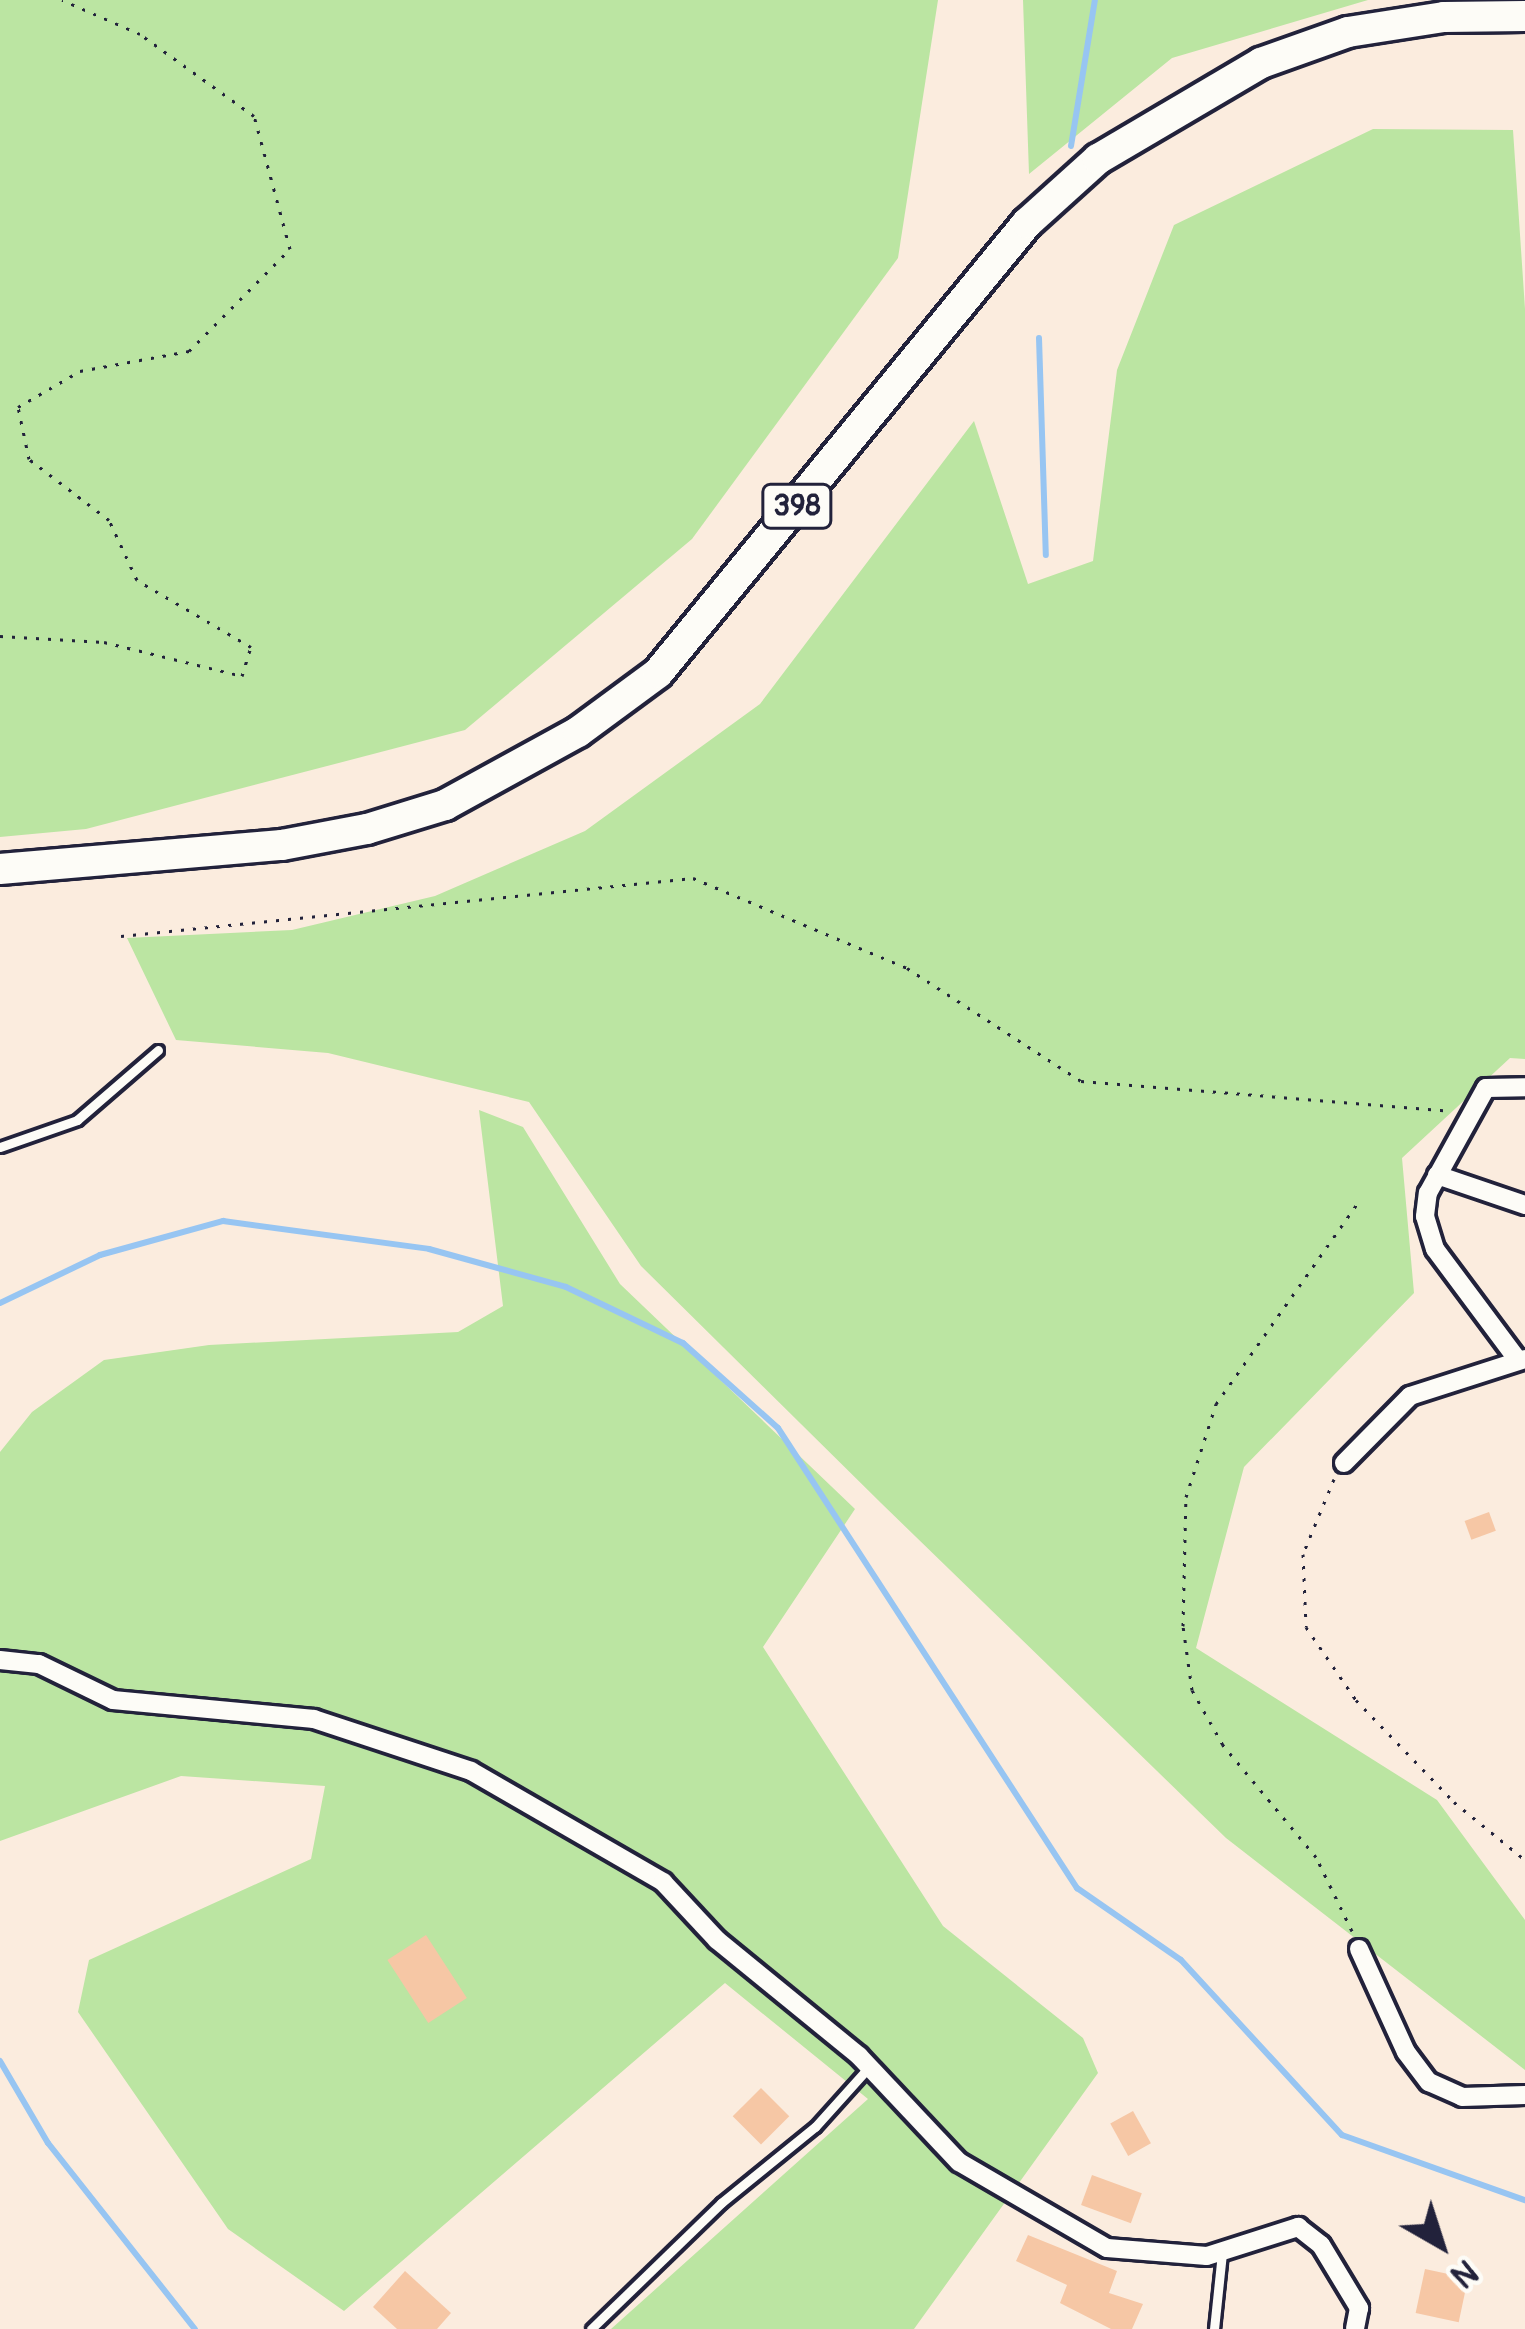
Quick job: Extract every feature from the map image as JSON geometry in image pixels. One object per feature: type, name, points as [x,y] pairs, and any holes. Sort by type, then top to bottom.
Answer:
[{"type":"main road","name":"398","points":[[0,868],[281,845],[368,829],[445,805],[578,733],[658,673],[1027,223],[1098,160],[1261,64],[1348,32],[1444,17],[1525,16]]},
{"type":"street","points":[[1344,1462],[1409,1396],[1521,1359],[1436,1249],[1425,1216],[1437,1175],[1486,1088],[1525,1087]]},
{"type":"street","points":[[1437,1175],[1525,1205]]},
{"type":"street","points":[[0,1660],[39,1664],[112,1700],[314,1719],[471,1771],[663,1882],[717,1940],[869,2067],[959,2162],[1106,2248],[1175,2258],[1222,2253],[1298,2227],[1321,2246],[1359,2308],[1355,2329]]},
{"type":"street","points":[[1359,1949],[1406,2052],[1429,2082],[1462,2097],[1525,2095]]},
{"type":"lane","points":[[0,1147],[77,1120],[158,1051]]},
{"type":"lane","points":[[591,2329],[722,2203],[815,2127],[869,2067]]},
{"type":"lane","points":[[1214,2329],[1222,2253]]},
{"type":"path","points":[[0,636],[104,642],[242,676],[251,647],[137,580],[109,520],[29,459],[18,407],[80,370],[189,351],[290,249],[254,116],[140,34],[62,0]]},
{"type":"path","points":[[121,936],[693,878],[907,968],[1081,1081],[1469,1113]]},
{"type":"path","points":[[1359,1949],[1316,1857],[1223,1744],[1192,1690],[1183,1626],[1186,1497],[1216,1404],[1360,1200]]},
{"type":"path","points":[[1344,1462],[1317,1508],[1303,1554],[1306,1627],[1356,1700],[1467,1814],[1525,1860]]},
{"type":"green space","points":[[0,0],[938,0],[898,258],[692,539],[465,730],[86,829],[0,837]]},
{"type":"green space","points":[[1023,0],[1368,0],[1172,58],[1029,174]]},
{"type":"green space","points":[[1373,129],[1513,130],[1525,309],[1525,1059],[1510,1058],[1402,1158],[1414,1293],[1244,1467],[1196,1648],[1437,1800],[1525,1920],[1525,2070],[1226,1838],[881,1503],[641,1266],[529,1102],[328,1053],[176,1040],[127,938],[292,930],[435,896],[585,831],[760,704],[974,421],[1028,584],[1093,561],[1117,370],[1174,225]]},
{"type":"green space","points":[[479,1110],[523,1127],[620,1284],[855,1509],[763,1647],[943,1926],[1083,2038],[1098,2073],[914,2329],[611,2329],[868,2099],[725,1983],[344,2311],[228,2229],[78,2012],[89,1960],[311,1859],[325,1786],[181,1776],[0,1841],[0,1452],[32,1412],[104,1360],[209,1345],[458,1332],[503,1306]]},
{"type":"building","points":[[1489,1512],[1496,1531],[1471,1540],[1465,1521]]},
{"type":"building","points":[[426,1935],[467,1998],[428,2023],[387,1960]]},
{"type":"building","points":[[761,2088],[789,2116],[761,2145],[733,2116]]},
{"type":"building","points":[[1133,2111],[1151,2143],[1128,2156],[1110,2124]]},
{"type":"building","points":[[1092,2175],[1142,2193],[1131,2223],[1081,2205]]},
{"type":"building","points":[[1028,2235],[1117,2271],[1109,2293],[1143,2304],[1132,2329],[1111,2329],[1060,2303],[1067,2285],[1016,2261]]},
{"type":"building","points":[[1425,2269],[1468,2278],[1459,2322],[1416,2313]]},
{"type":"building","points":[[405,2271],[451,2313],[437,2329],[397,2329],[373,2307]]},
{"type":"waterway","points":[[1071,146],[1095,0]]},
{"type":"waterway","points":[[1039,338],[1046,555]]},
{"type":"waterway","points":[[0,1303],[100,1255],[223,1221],[429,1249],[566,1287],[683,1343],[778,1428],[1077,1888],[1181,1960],[1342,2135],[1525,2200]]},
{"type":"waterway","points":[[0,2061],[48,2143],[195,2329]]}]
